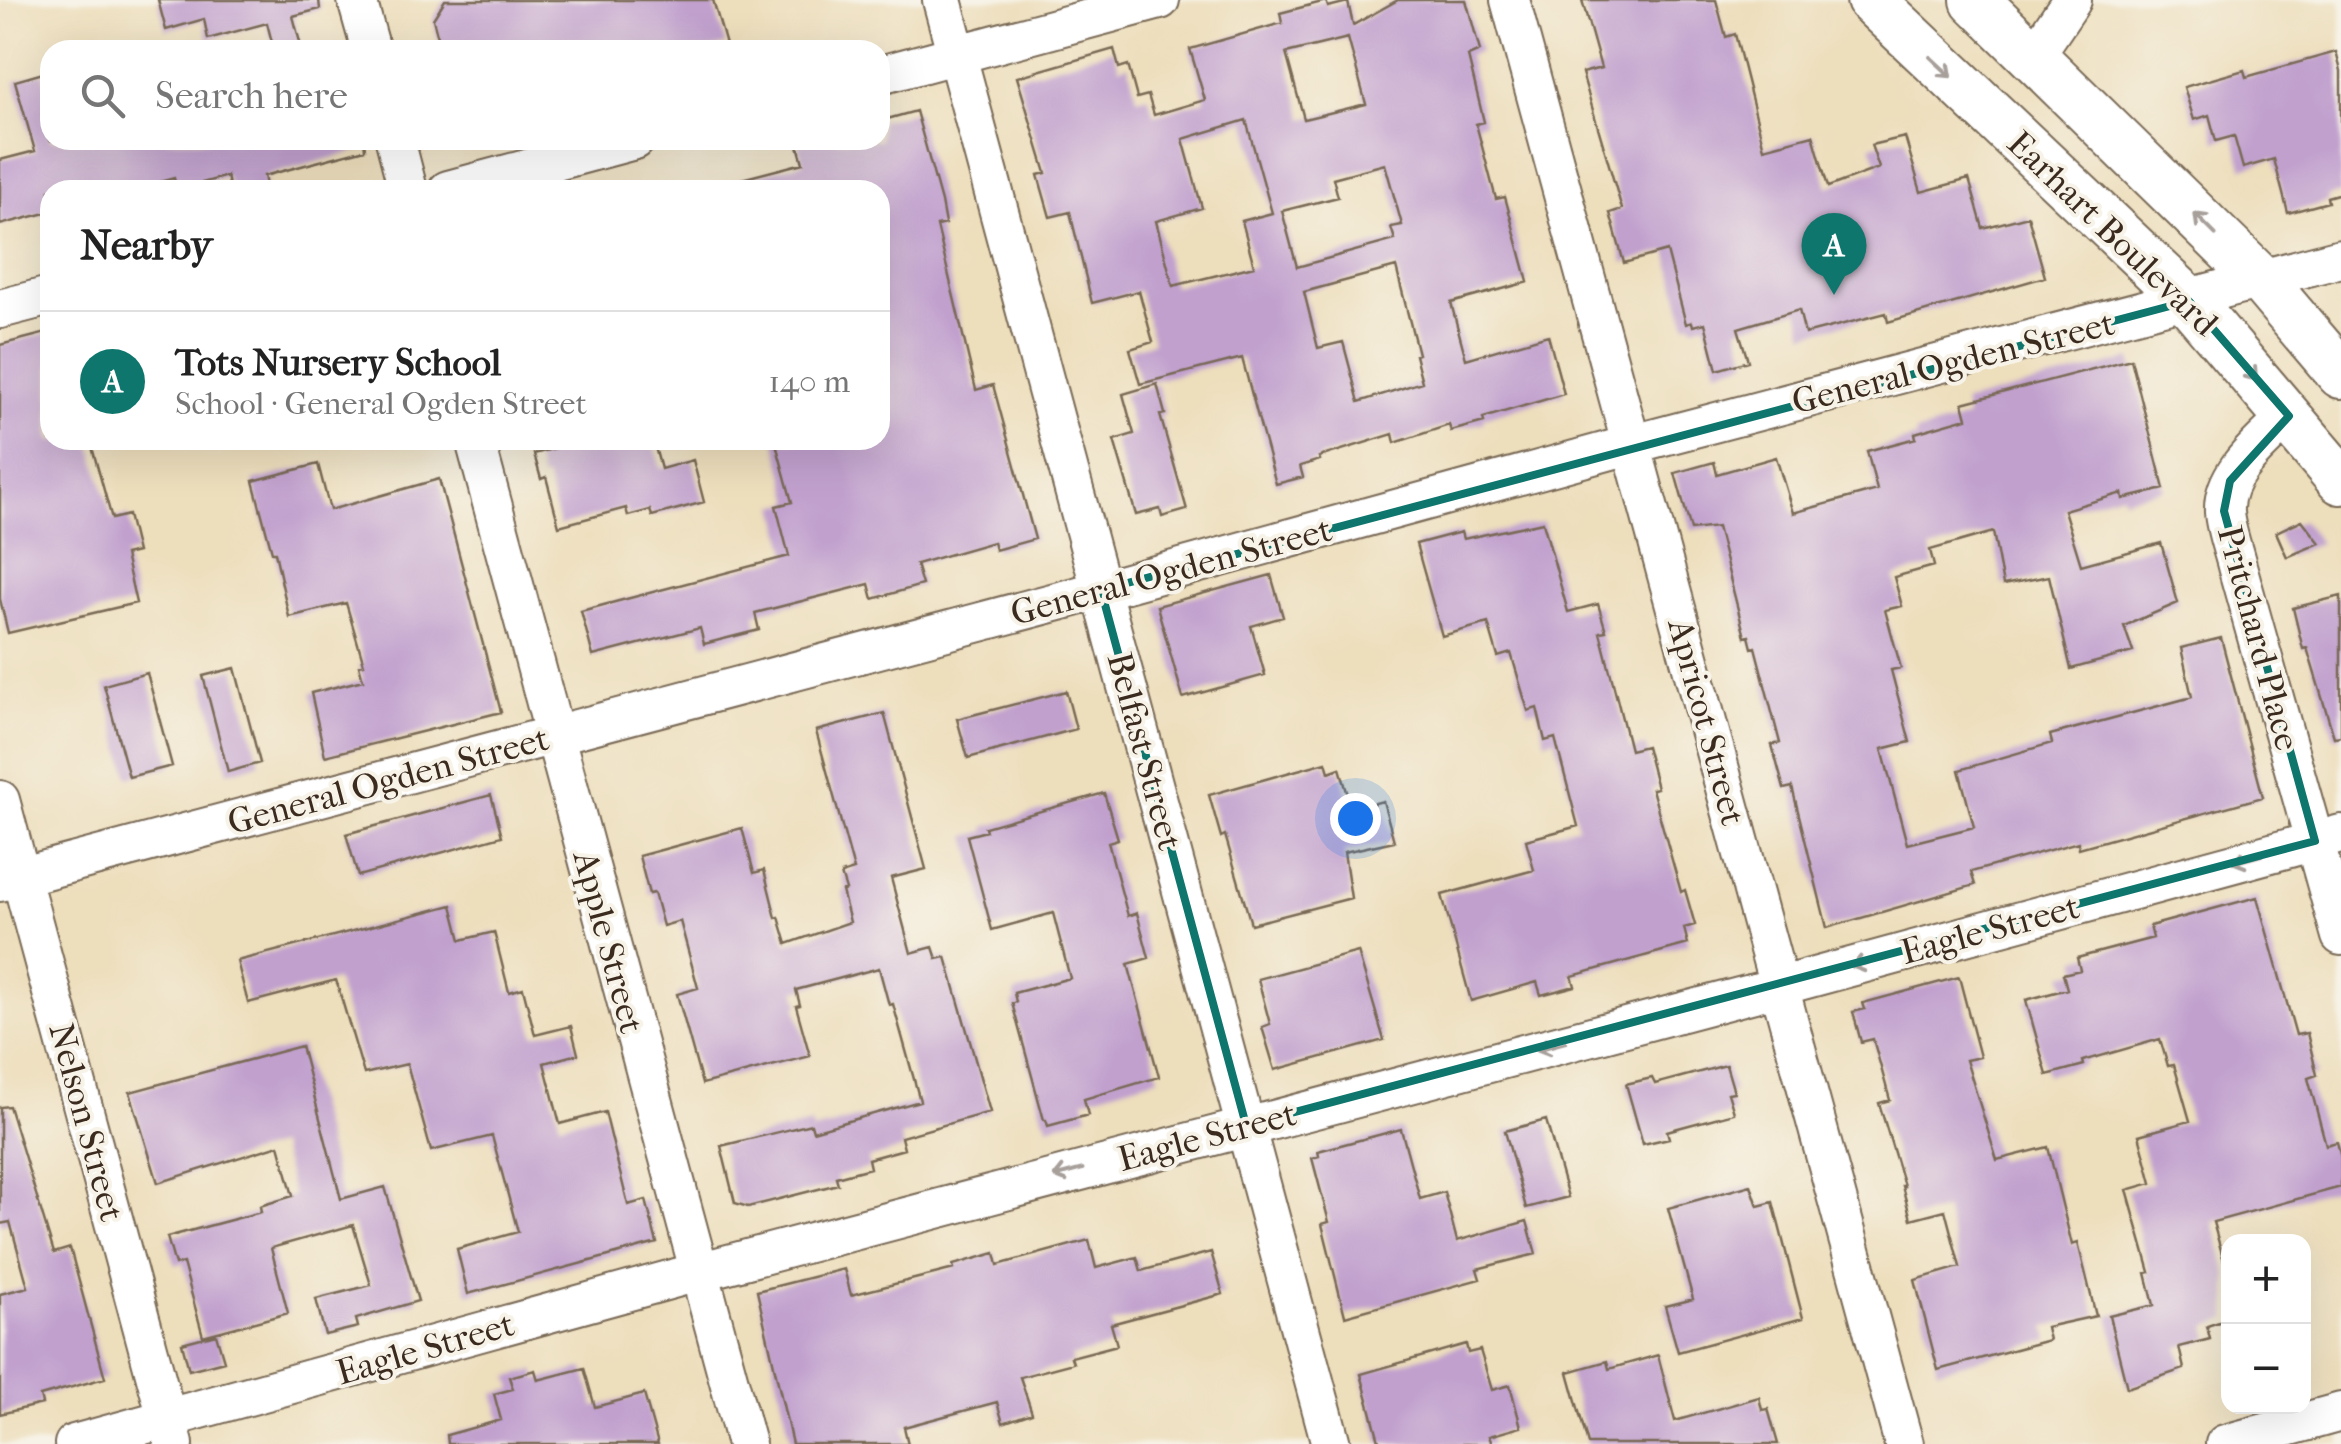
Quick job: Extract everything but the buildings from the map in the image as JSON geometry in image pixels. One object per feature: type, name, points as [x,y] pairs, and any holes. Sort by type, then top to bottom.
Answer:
[{"type":"main road","name":"Earhart Boulevard","points":[[1870,0],[2188,301],[2341,480]]},
{"type":"main road","name":"Earhart Boulevard","points":[[1976,0],[2262,282],[2341,374]]},
{"type":"street","points":[[357,0],[368,40]]},
{"type":"street","name":"Belfast Street","points":[[942,0],[1332,1444]]},
{"type":"street","points":[[890,71],[1160,0]]},
{"type":"street","name":"Apricot Street","points":[[1510,0],[1904,1444]]},
{"type":"street","points":[[2034,56],[2072,0]]},
{"type":"street","points":[[398,150],[405,180]]},
{"type":"street","points":[[485,180],[598,150]]},
{"type":"street","name":"General Ogden Street","points":[[10,880],[2341,258]]},
{"type":"street","points":[[0,309],[40,299]]},
{"type":"street","name":"Pritchard Place","points":[[2289,416],[2230,480],[2224,510],[2236,566],[2328,838],[2341,936]]},
{"type":"street","name":"Apple Street","points":[[478,450],[746,1444]]},
{"type":"street","name":"Nelson Street","points":[[0,800],[10,880],[170,1432]]},
{"type":"street","name":"Eagle Street","points":[[74,1444],[170,1432],[698,1272],[2328,838]]},
{"type":"street","points":[[2225,1444],[2341,1412]]},
{"type":"highlighted area","points":[[2189,301],[2289,416],[2230,481],[2224,511],[2315,841],[1246,1125],[1101,590]]},
{"type":"place","name":"Tots Nursery School","points":[[1834,295]]}]
